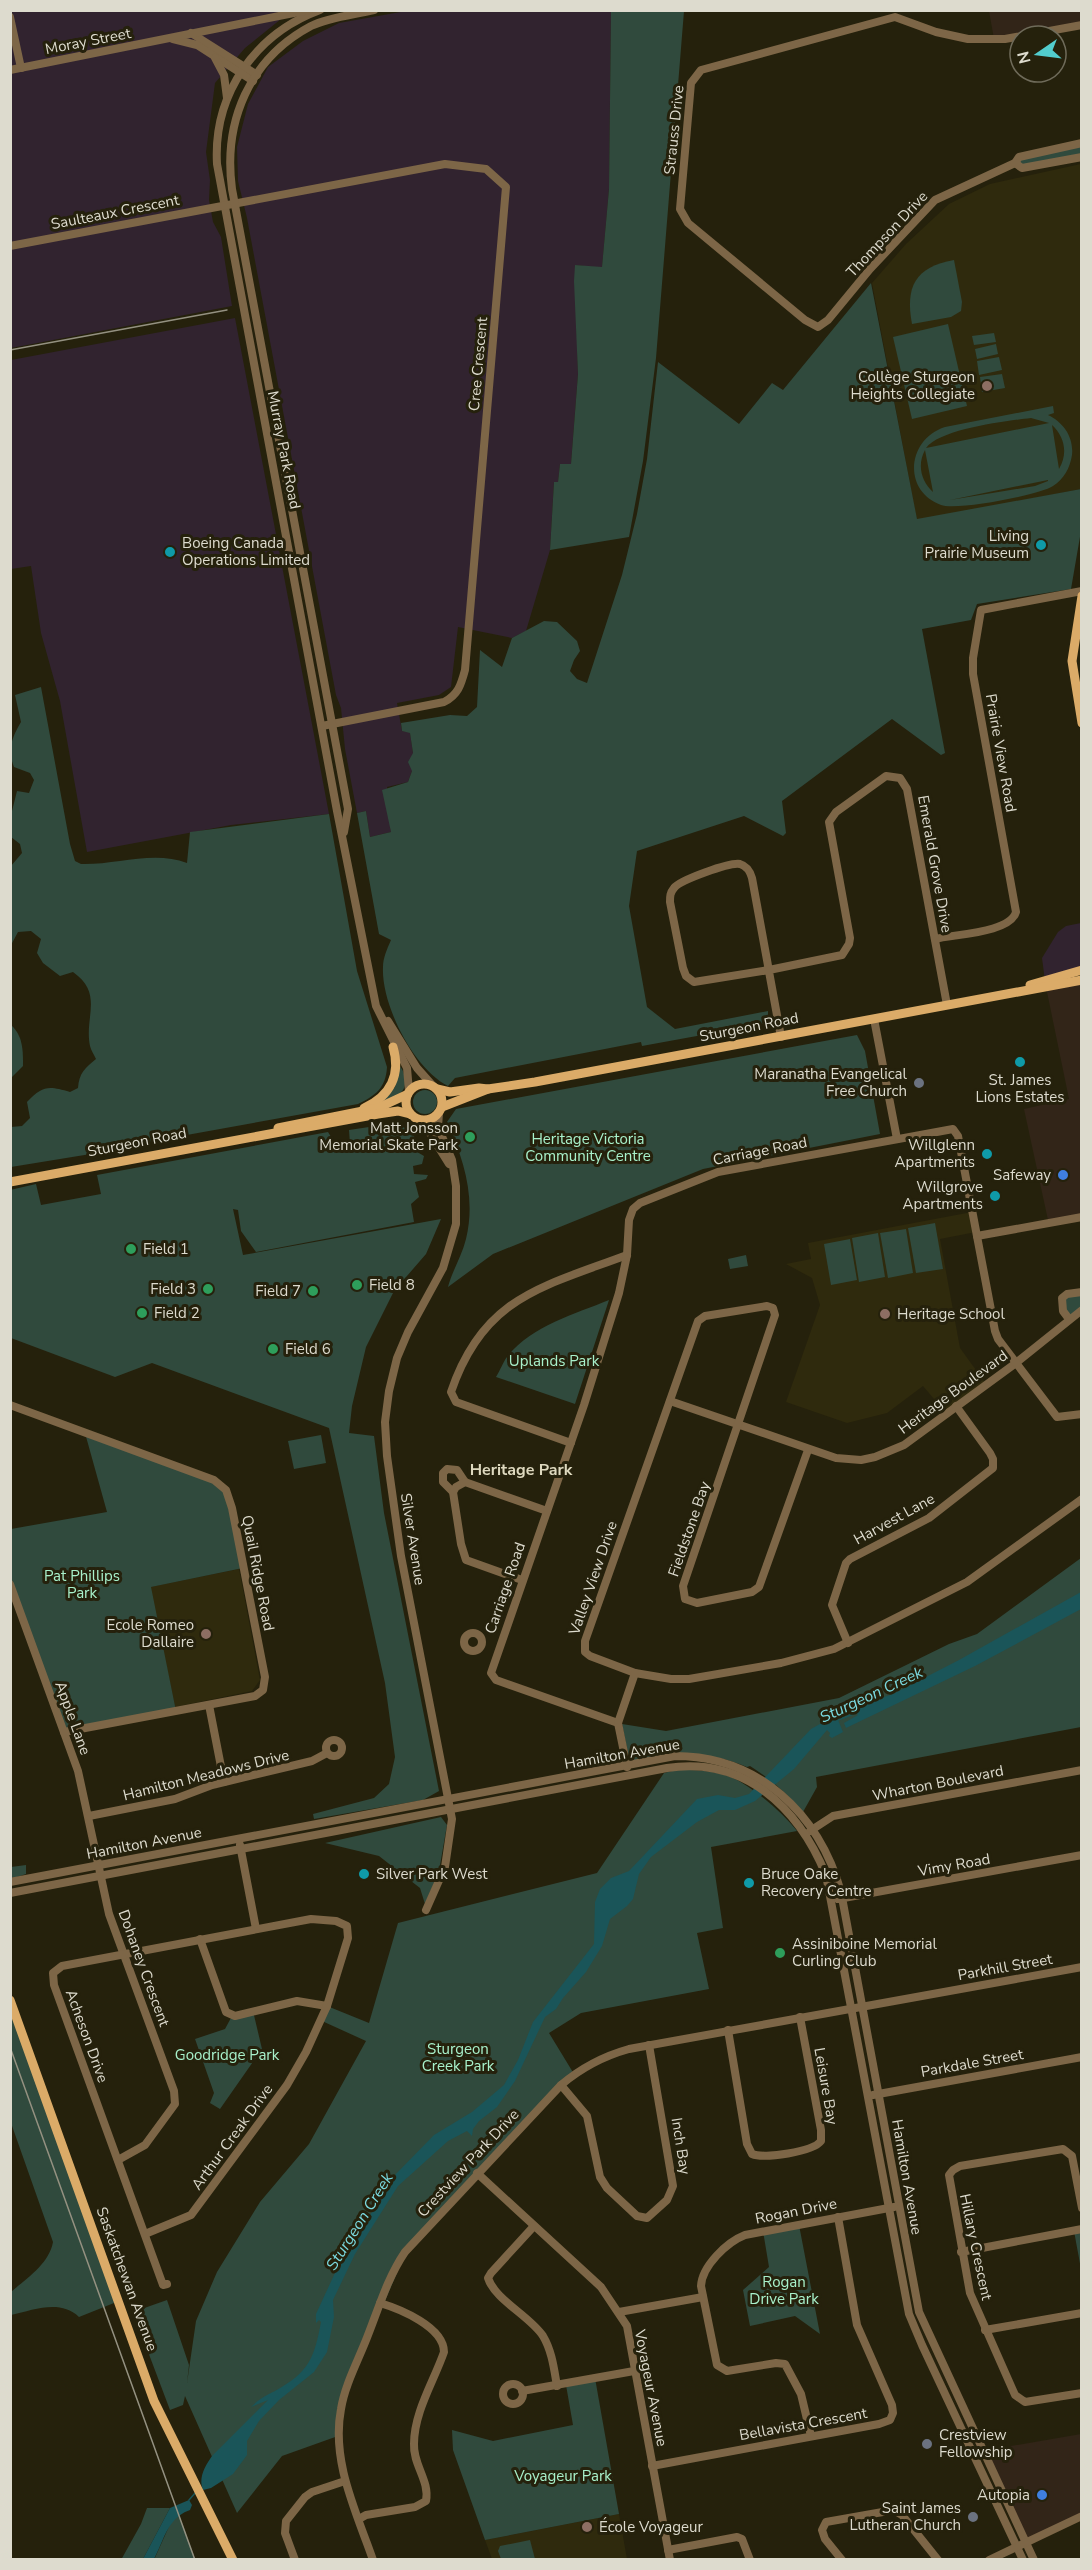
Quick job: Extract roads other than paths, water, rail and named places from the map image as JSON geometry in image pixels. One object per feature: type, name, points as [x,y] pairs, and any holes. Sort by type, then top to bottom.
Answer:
[{"type":"main road","points":[[1082,596],[1072,661],[1082,723]]},
{"type":"main road","name":"Sturgeon Road","points":[[1014,992],[1082,970]]},
{"type":"main road","name":"Sturgeon Road","points":[[441,1110],[488,1089],[1082,980]]},
{"type":"main road","points":[[355,1111],[379,1099],[392,1085],[396,1064],[393,1047]]},
{"type":"main road","points":[[421,1084],[435,1087],[442,1097],[441,1110],[428,1120],[412,1116],[406,1104],[409,1092],[421,1084]]},
{"type":"main road","name":"Sturgeon Road","points":[[435,1087],[450,1092],[488,1089]]},
{"type":"main road","name":"Sturgeon Road","points":[[255,1135],[290,1124],[386,1105],[409,1092]]},
{"type":"main road","name":"Sturgeon Road","points":[[10,1181],[386,1112],[412,1116]]},
{"type":"main road","name":"Saskatchewan Avenue","points":[[10,2000],[154,2401],[232,2559]]},
{"type":"street","name":"Moray Street","points":[[10,70],[309,10]]},
{"type":"street","points":[[242,69],[263,44],[287,25],[320,10]]},
{"type":"street","points":[[255,78],[274,54],[312,26],[328,20],[374,10]]},
{"type":"street","name":"Strauss Drive","points":[[822,325],[818,327],[805,320],[684,219],[680,203],[691,83],[697,72],[706,67],[895,14],[936,32],[968,39],[1005,39],[1082,25]]},
{"type":"street","points":[[10,17],[21,68]]},
{"type":"street","name":"Moray Street","points":[[191,33],[255,78]]},
{"type":"street","name":"Moray Street","points":[[171,39],[197,45],[242,69]]},
{"type":"street","points":[[212,55],[224,75],[227,98]]},
{"type":"street","name":"Murray Park Road","points":[[242,69],[227,98],[219,125],[216,150],[224,205],[378,1013],[407,1068],[409,1092]]},
{"type":"street","name":"Murray Park Road","points":[[255,78],[240,104],[232,134],[230,173],[348,808],[344,836]]},
{"type":"street","name":"Thompson Drive","points":[[822,325],[935,200],[1015,163],[1019,156],[1082,143]]},
{"type":"street","name":"Thompson Drive","points":[[1015,163],[1022,168],[1082,157]]},
{"type":"street","name":"Cree Crescent","points":[[224,205],[445,164],[486,169],[506,187],[466,660],[461,685],[452,698],[444,702],[322,726]]},
{"type":"street","name":"Saulteaux Crescent","points":[[10,246],[224,205]]},
{"type":"street","points":[[249,334],[262,342]]},
{"type":"street","name":"Prairie View Road","points":[[935,939],[1003,927],[1014,919],[1016,912],[973,674],[972,658],[981,610],[1082,591]]},
{"type":"street","name":"Emerald Grove Drive","points":[[768,970],[836,957],[847,950],[850,938],[829,825],[836,812],[886,776],[900,778],[907,789],[946,1005]]},
{"type":"street","points":[[768,970],[699,982],[686,976],[670,902],[671,892],[675,887],[732,864],[748,869],[752,878],[781,1037]]},
{"type":"street","name":"Murray Park Road","points":[[373,987],[392,1029],[413,1062],[435,1087]]},
{"type":"street","points":[[874,1019],[897,1139]]},
{"type":"street","points":[[389,1034],[393,1047]]},
{"type":"street","name":"Silver Avenue","points":[[426,1910],[445,1867],[452,1827],[451,1809],[401,1556],[387,1456],[385,1422],[397,1358],[408,1332],[438,1279],[450,1250],[457,1214],[452,1161],[439,1130],[441,1110]]},
{"type":"street","name":"Silver Avenue","points":[[412,1116],[429,1132],[440,1148],[455,1179]]},
{"type":"street","name":"Carriage Road","points":[[618,1723],[496,1680],[491,1673],[497,1650],[571,1443],[617,1301],[627,1255],[628,1220],[633,1209],[640,1203],[718,1172],[953,1129],[956,1132],[995,1331],[1057,1417],[1082,1414]]},
{"type":"street","points":[[977,1236],[1082,1217]]},
{"type":"street","points":[[571,1443],[456,1402],[451,1392],[468,1351],[483,1330],[507,1306],[541,1288],[627,1255]]},
{"type":"street","points":[[1070,1319],[1063,1311],[1062,1298],[1067,1294],[1082,1292]]},
{"type":"street","name":"Valley View Drive","points":[[739,1425],[775,1316],[773,1308],[767,1306],[705,1316],[698,1321],[584,1647],[585,1652],[590,1656],[635,1673],[671,1679],[706,1677],[803,1658],[848,1643],[967,1582],[1082,1499]]},
{"type":"street","name":"Heritage Boulevard","points":[[670,1401],[808,1450],[847,1460],[875,1457],[904,1445],[1016,1363],[1082,1310]]},
{"type":"street","name":"Quail Ridge Road","points":[[10,1405],[214,1480],[226,1490],[232,1508],[266,1682],[263,1690],[255,1696],[64,1732]]},
{"type":"street","name":"Harvest Lane","points":[[848,1643],[832,1605],[846,1563],[929,1518],[993,1468],[990,1453],[956,1406]]},
{"type":"street","name":"Fieldstone Bay","points":[[739,1425],[682,1590],[685,1599],[692,1603],[752,1592],[759,1587],[808,1450]]},
{"type":"street","points":[[522,1580],[465,1560],[453,1492],[442,1478],[442,1473],[447,1469],[456,1470],[465,1482],[547,1511]]},
{"type":"street","points":[[453,1492],[456,1487],[465,1482]]},
{"type":"street","name":"Apple Lane","points":[[10,1584],[81,1783],[99,1865]]},
{"type":"street","points":[[482,1645],[497,1650]]},
{"type":"street","points":[[628,1774],[618,1723],[635,1673]]},
{"type":"street","points":[[209,1705],[224,1782]]},
{"type":"street","name":"Hamilton Meadows Drive","points":[[89,1816],[175,1799],[199,1788],[312,1761],[327,1753]]},
{"type":"street","name":"Hamilton Avenue","points":[[10,1882],[626,1765],[688,1756],[725,1761],[801,1815],[813,1829],[832,1863],[843,1899],[898,2206],[922,2321],[1034,2559]]},
{"type":"street","name":"Hamilton Avenue","points":[[10,1893],[628,1774],[679,1766],[703,1766],[746,1775]]},
{"type":"street","name":"Wharton Boulevard","points":[[805,1834],[833,1816],[1082,1770]]},
{"type":"street","name":"Hamilton Avenue","points":[[777,1796],[805,1834],[824,1869],[832,1900],[905,2298],[913,2326],[1023,2559]]},
{"type":"street","points":[[239,1839],[256,1929]]},
{"type":"street","name":"Vimy Road","points":[[832,1900],[1082,1855]]},
{"type":"street","name":"Dohaney Crescent","points":[[99,1865],[110,1914],[176,2098],[171,2110],[145,2145],[118,2160]]},
{"type":"street","name":"Acheson Drive","points":[[167,2284],[163,2285],[52,1979],[56,1969],[311,1919],[336,1921],[347,1926]]},
{"type":"street","name":"Arthur Creak Drive","points":[[145,2234],[184,2220],[196,2209],[287,2085],[306,2052],[327,2006],[348,1938],[347,1926]]},
{"type":"street","points":[[200,1940],[226,2012],[229,2014],[236,2016],[297,2001],[327,2006]]},
{"type":"street","name":"Parkhill Street","points":[[862,2007],[1082,1967]]},
{"type":"street","name":"Crestview Park Drive","points":[[373,2559],[345,2481],[338,2436],[341,2407],[380,2303],[405,2252],[477,2173],[574,2074],[612,2054],[650,2045],[862,2007]]},
{"type":"street","name":"Leisure Bay","points":[[728,2030],[747,2144],[752,2154],[763,2156],[810,2149],[819,2144],[821,2136],[800,2018]]},
{"type":"street","name":"Inch Bay","points":[[561,2085],[587,2116],[600,2177],[607,2188],[637,2216],[647,2218],[667,2200],[673,2186],[650,2045]]},
{"type":"street","name":"Parkdale Street","points":[[868,2096],[1082,2057]]},
{"type":"street","name":"Hillary Crescent","points":[[1082,2208],[1072,2156],[1066,2150],[1052,2149],[956,2167],[948,2180],[970,2293],[1015,2395],[1021,2401],[1029,2402],[1082,2392]]},
{"type":"street","name":"Voyageur Avenue","points":[[477,2173],[601,2287],[627,2326],[670,2559]]},
{"type":"street","name":"Rogan Drive","points":[[811,2436],[801,2394],[785,2364],[776,2362],[727,2371],[717,2365],[701,2286],[703,2275],[738,2238],[752,2233],[898,2206]]},
{"type":"street","name":"Bellavista Crescent","points":[[652,2466],[884,2423],[890,2420],[893,2413],[892,2405],[857,2325],[838,2217]]},
{"type":"street","points":[[534,2226],[488,2278],[495,2289],[543,2336],[550,2352],[557,2386]]},
{"type":"street","points":[[961,2252],[1082,2229]]},
{"type":"street","points":[[619,2312],[703,2297]]},
{"type":"street","points":[[359,2519],[366,2515],[415,2507],[426,2501],[429,2489],[420,2470],[414,2446],[415,2429],[444,2352],[442,2340],[421,2321],[380,2303]]},
{"type":"street","points":[[985,2330],[1082,2313]]},
{"type":"street","points":[[522,2391],[634,2371]]},
{"type":"street","points":[[295,2559],[285,2533],[286,2521],[305,2497],[345,2481]]},
{"type":"street","points":[[842,2559],[825,2539],[822,2530],[826,2522],[894,2510],[902,2516],[938,2559]]},
{"type":"street","points":[[989,2559],[1082,2516]]},
{"type":"street","points":[[668,2550],[736,2537],[742,2539],[750,2559]]},
{"type":"water","points":[[1081,1592],[1081,1609],[975,1666],[846,1728],[844,1723],[858,1715],[854,1711],[855,1707],[893,1694]]},
{"type":"water","name":"Sturgeon Creek","points":[[836,1715],[843,1732],[832,1738],[827,1730],[794,1769],[755,1801],[735,1810],[719,1810],[697,1822],[651,1857],[639,1874],[633,1899],[610,1919],[602,1946],[586,1972],[556,2009],[545,2017],[515,2081],[497,2107],[479,2121],[473,2129],[472,2136],[467,2131],[448,2141],[398,2186],[355,2254],[333,2300],[334,2317],[327,2352],[314,2372],[279,2400],[259,2421],[247,2441],[247,2455],[233,2474],[211,2488],[203,2490],[202,2477],[212,2456],[268,2400],[251,2407],[296,2377],[308,2363],[316,2346],[321,2322],[319,2320],[316,2323],[316,2314],[346,2249],[366,2222],[393,2177],[434,2135],[472,2112],[504,2085],[518,2060],[533,2022],[594,1944],[595,1902],[600,1889],[611,1878],[629,1871],[697,1799],[718,1795],[735,1798],[749,1794],[811,1729]]},
{"type":"water","points":[[189,2500],[192,2505],[190,2510],[176,2518],[154,2559],[143,2559],[170,2508]]},
{"type":"waterway","name":"Sturgeon Creek","points":[[838,1720],[856,1713]]},
{"type":"waterway","name":"Sturgeon Creek","points":[[189,2500],[196,2492]]},
{"type":"railway","points":[[10,350],[227,310]]},
{"type":"railway","points":[[10,2047],[195,2560]]},
{"type":"place","name":"Collège Sturgeon Heights Collegiate","points":[[987,386]]},
{"type":"place","name":"Living Prairie Museum","points":[[1041,545]]},
{"type":"place","name":"Boeing Canada Operations Limited","points":[[170,552]]},
{"type":"place","name":"St. James Lions Estates","points":[[1020,1062]]},
{"type":"place","name":"Maranatha Evangelical Free Church","points":[[919,1083]]},
{"type":"place","name":"Matt Jonsson Memorial Skate Park","points":[[470,1137]]},
{"type":"place","name":"Willglenn Apartments","points":[[987,1154]]},
{"type":"place","name":"Safeway","points":[[1063,1175]]},
{"type":"place","name":"Willgrove Apartments","points":[[995,1196]]},
{"type":"place","name":"Field 1","points":[[131,1249]]},
{"type":"place","name":"Field 8","points":[[357,1285]]},
{"type":"place","name":"Field 3","points":[[208,1289]]},
{"type":"place","name":"Field 7","points":[[313,1291]]},
{"type":"place","name":"Field 2","points":[[142,1313]]},
{"type":"place","name":"Heritage School","points":[[885,1314]]},
{"type":"place","name":"Field 6","points":[[273,1349]]},
{"type":"place","name":"Ecole Romeo Dallaire","points":[[206,1634]]},
{"type":"place","name":"Silver Park West","points":[[364,1874]]},
{"type":"place","name":"Bruce Oake Recovery Centre","points":[[749,1883]]},
{"type":"place","name":"Assiniboine Memorial Curling Club","points":[[780,1953]]},
{"type":"place","name":"Crestview Fellowship","points":[[927,2444]]},
{"type":"place","name":"Autopia","points":[[1042,2495]]},
{"type":"place","name":"Saint James Lutheran Church","points":[[973,2517]]},
{"type":"place","name":"École Voyageur","points":[[587,2527]]},
{"type":"district","name":"Heritage Park","points":[[521,1469]]},
{"type":"park label","name":"Heritage Victoria Community Centre","points":[[588,1148]]},
{"type":"park label","name":"Uplands Park","points":[[554,1361]]},
{"type":"park label","name":"Pat Phillips Park","points":[[82,1584]]},
{"type":"park label","name":"Goodridge Park","points":[[227,2055]]},
{"type":"park label","name":"Sturgeon Creek Park","points":[[458,2058]]},
{"type":"park label","name":"Rogan Drive Park","points":[[784,2290]]},
{"type":"park label","name":"Voyageur Park","points":[[563,2476]]}]
